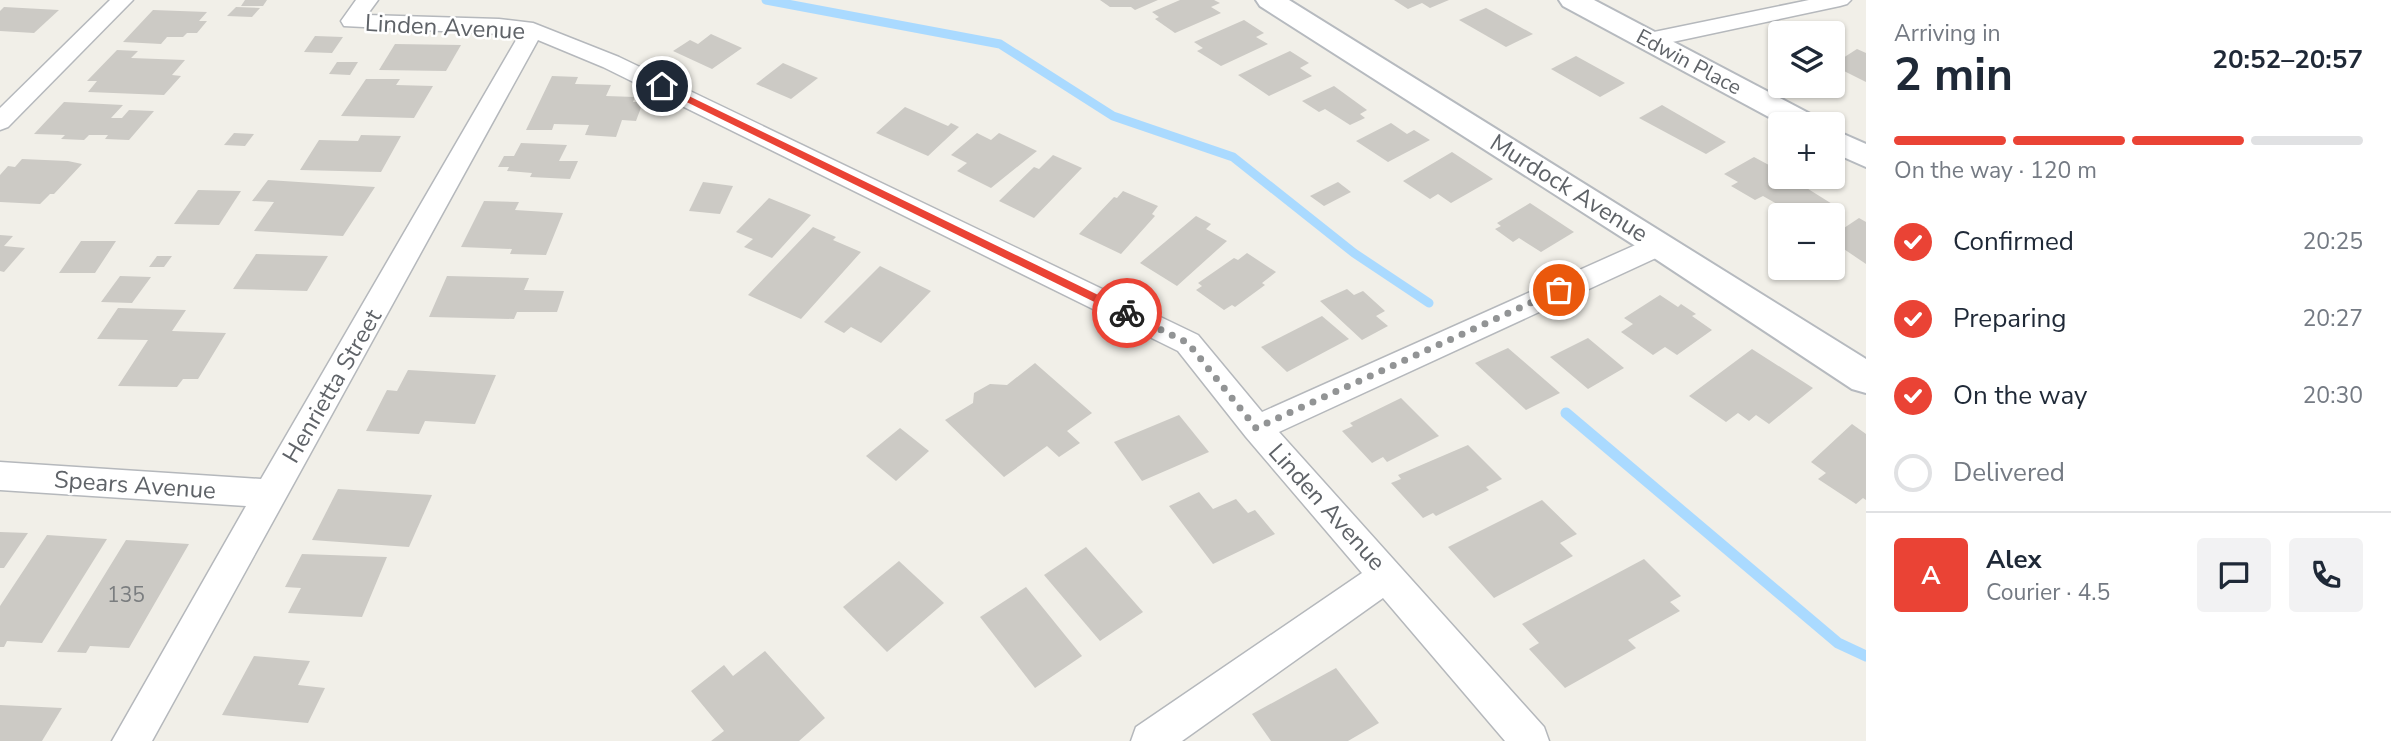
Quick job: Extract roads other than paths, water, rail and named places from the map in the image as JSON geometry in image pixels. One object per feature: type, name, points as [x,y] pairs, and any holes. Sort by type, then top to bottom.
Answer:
[{"type":"street","points":[[0,122],[122,0]]},
{"type":"street","name":"Linden Avenue","points":[[367,0],[352,21],[499,26],[533,30],[624,68],[1188,343],[1256,428],[1530,741]]},
{"type":"street","name":"Murdock Avenue","points":[[1270,0],[1866,378]]},
{"type":"street","name":"Edwin Place","points":[[1573,0],[1783,112]]},
{"type":"street","points":[[1648,40],[1840,0]]},
{"type":"street","name":"Henrietta Street","points":[[131,741],[533,30]]},
{"type":"street","points":[[1845,146],[1866,157]]},
{"type":"street","points":[[1256,428],[1660,245]]},
{"type":"street","name":"Spears Avenue","points":[[0,476],[271,495]]},
{"type":"street","points":[[1150,741],[1387,575]]},
{"type":"waterway","points":[[766,0],[1000,44],[1113,116],[1233,157],[1354,253],[1429,303]]},
{"type":"waterway","points":[[1566,413],[1838,643],[1866,656]]}]
